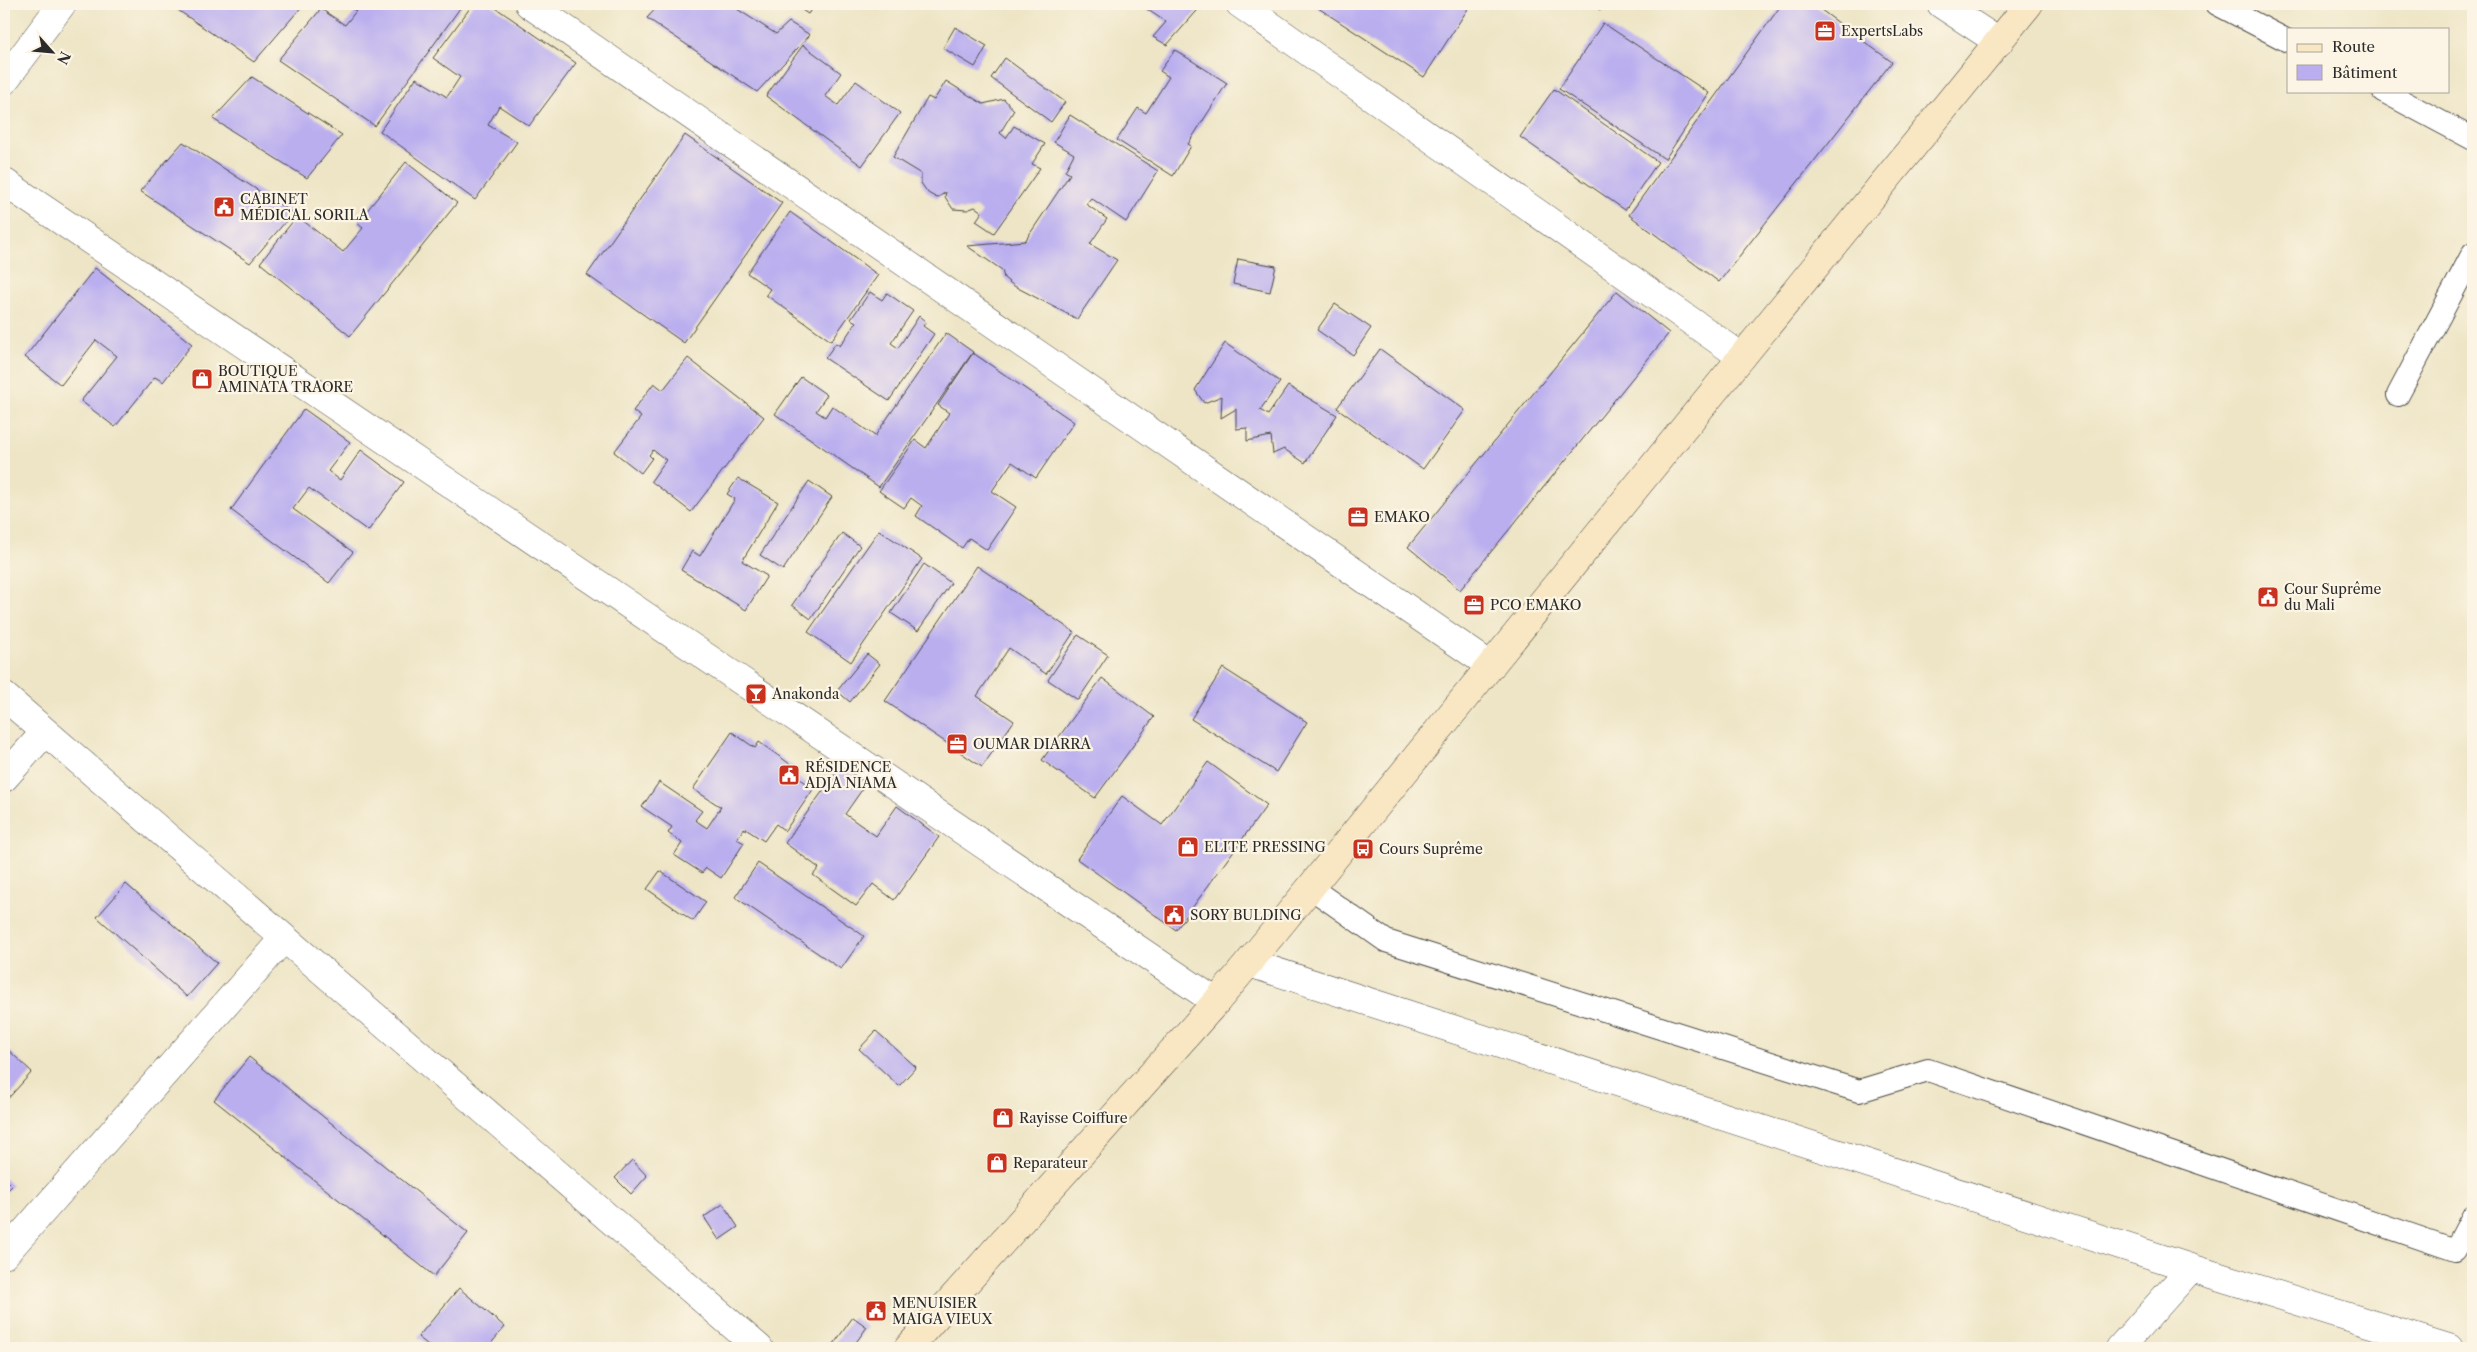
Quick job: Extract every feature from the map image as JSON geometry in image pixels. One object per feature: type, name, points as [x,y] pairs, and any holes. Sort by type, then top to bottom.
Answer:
[{"type":"street","points":[[4,81],[62,4]]},
{"type":"street","points":[[529,4],[1491,666]]},
{"type":"street","points":[[1240,4],[1742,357]]},
{"type":"street","points":[[1941,4],[1999,42]]},
{"type":"street","points":[[908,1348],[1216,1002],[1311,888],[2030,4]]},
{"type":"street","points":[[4,182],[1216,1002]]},
{"type":"street","points":[[4,696],[759,1348]]},
{"type":"street","points":[[4,778],[45,732]]},
{"type":"street","points":[[4,1255],[284,938]]},
{"type":"street","points":[[1248,963],[2191,1268],[2449,1348]]},
{"type":"street","points":[[2120,1348],[2191,1268]]},
{"type":"lane","points":[[2216,4],[2287,40]]},
{"type":"lane","points":[[2385,92],[2473,138]]},
{"type":"lane","points":[[2398,395],[2473,253]]},
{"type":"lane","points":[[1311,888],[1386,941],[1859,1091],[1928,1070],[2456,1250],[2473,1216]]},
{"type":"building","points":[[169,4],[304,4],[254,62]]},
{"type":"building","points":[[304,4],[316,4],[311,9]]},
{"type":"building","points":[[344,4],[463,4],[375,126],[278,60],[321,9],[345,25],[356,11]]},
{"type":"building","points":[[473,4],[490,4],[576,63],[529,126],[499,106],[488,125],[517,142],[475,200],[380,131],[416,78],[447,97],[460,77],[433,58]]},
{"type":"building","points":[[660,4],[742,4],[737,9],[776,34],[789,22],[810,35],[757,92],[647,18]]},
{"type":"building","points":[[793,4],[815,4],[808,14]]},
{"type":"building","points":[[1139,4],[1203,4],[1167,45],[1153,37],[1166,22]]},
{"type":"building","points":[[1312,4],[1471,4],[1424,77]]},
{"type":"building","points":[[1591,4],[1604,4],[1600,10]]},
{"type":"building","points":[[1782,4],[1813,4],[1892,62],[1719,282],[1629,215]]},
{"type":"building","points":[[1603,23],[1709,93],[1665,159],[1559,89]]},
{"type":"building","points":[[955,27],[987,46],[975,67],[943,48]]},
{"type":"building","points":[[803,45],[841,73],[825,96],[838,105],[856,81],[900,113],[862,166],[766,96]]},
{"type":"building","points":[[1175,50],[1227,83],[1188,144],[1191,146],[1173,176],[1117,140],[1138,108],[1146,113],[1169,77],[1160,71]]},
{"type":"building","points":[[1005,58],[1065,102],[1051,122],[991,78]]},
{"type":"building","points":[[252,77],[342,135],[307,178],[213,119]]},
{"type":"building","points":[[946,81],[983,104],[1004,99],[1014,110],[1000,133],[1006,138],[1014,126],[1045,144],[1032,164],[1040,168],[994,233],[976,221],[982,212],[975,207],[967,210],[953,209],[945,197],[946,192],[937,198],[928,193],[921,183],[921,174],[893,157],[928,97],[934,100]]},
{"type":"building","points":[[1554,89],[1658,162],[1625,210],[1520,137]]},
{"type":"building","points":[[1070,115],[1158,171],[1126,222],[1091,198],[1086,204],[1107,219],[1090,244],[1117,260],[1077,319],[1014,286],[1004,278],[1002,270],[967,246],[1025,241],[1070,174],[1065,171],[1074,154],[1054,142]]},
{"type":"building","points":[[685,135],[782,203],[684,343],[587,275]]},
{"type":"building","points":[[183,142],[293,213],[250,263],[140,191]]},
{"type":"building","points":[[406,162],[457,203],[350,336],[260,263],[297,216],[343,252],[363,228],[357,223]]},
{"type":"building","points":[[790,212],[878,275],[831,341],[766,295],[770,289],[747,273]]},
{"type":"building","points":[[1238,259],[1276,266],[1270,292],[1233,284]]},
{"type":"building","points":[[95,268],[192,344],[163,382],[155,377],[115,427],[81,401],[117,356],[96,340],[61,385],[25,357]]},
{"type":"building","points":[[1617,291],[1669,333],[1460,590],[1408,547]]},
{"type":"building","points":[[870,292],[882,300],[887,293],[913,311],[891,343],[898,348],[919,316],[926,322],[923,326],[934,334],[889,401],[825,358],[836,343],[840,346],[856,322],[851,319]]},
{"type":"building","points":[[1335,304],[1371,328],[1353,355],[1317,330]]},
{"type":"building","points":[[946,333],[973,352],[879,487],[775,414],[801,377],[827,395],[816,411],[825,417],[832,406],[875,436]]},
{"type":"building","points":[[1225,343],[1280,382],[1260,410],[1268,415],[1288,386],[1337,415],[1305,463],[1284,449],[1273,454],[1271,436],[1247,441],[1247,428],[1236,429],[1236,409],[1221,418],[1222,396],[1204,403],[1195,390]]},
{"type":"building","points":[[1380,349],[1465,410],[1423,469],[1337,408]]},
{"type":"building","points":[[973,353],[1074,422],[1036,478],[1012,462],[992,491],[1016,507],[987,550],[969,538],[962,548],[916,516],[922,506],[911,498],[904,508],[879,491],[915,440],[926,448],[949,413],[938,405]]},
{"type":"building","points":[[688,358],[764,417],[691,512],[651,481],[666,460],[653,450],[649,455],[652,458],[641,473],[614,452],[641,417],[633,411],[654,383],[663,390]]},
{"type":"building","points":[[304,409],[350,442],[328,471],[340,480],[361,450],[404,482],[368,531],[309,488],[293,509],[353,552],[329,583],[231,510]]},
{"type":"building","points":[[738,478],[778,502],[742,561],[767,576],[746,610],[681,570],[692,551],[700,556],[735,499],[727,494]]},
{"type":"building","points":[[809,481],[832,497],[783,570],[760,555]]},
{"type":"building","points":[[879,530],[922,559],[851,662],[808,632]]},
{"type":"building","points":[[842,533],[860,546],[811,619],[792,605]]},
{"type":"building","points":[[924,564],[951,583],[918,631],[891,613]]},
{"type":"building","points":[[977,566],[1074,632],[1046,674],[1009,648],[977,696],[1014,721],[982,767],[885,701]]},
{"type":"building","points":[[1078,635],[1108,655],[1078,700],[1048,680]]},
{"type":"building","points":[[867,654],[880,664],[850,702],[837,691]]},
{"type":"building","points":[[1223,668],[1307,722],[1276,772],[1191,719]]},
{"type":"building","points":[[1102,678],[1154,717],[1095,798],[1042,760]]},
{"type":"building","points":[[732,732],[755,748],[759,742],[797,769],[794,775],[814,788],[785,831],[776,824],[764,841],[744,828],[737,839],[744,843],[721,878],[706,868],[702,873],[674,855],[682,843],[668,833],[672,827],[642,807],[659,782],[702,811],[695,820],[707,828],[721,807],[693,789]]},
{"type":"building","points":[[1208,762],[1267,805],[1176,930],[1077,859],[1122,796],[1162,825]]},
{"type":"building","points":[[841,766],[866,784],[845,814],[876,836],[897,806],[939,837],[894,900],[873,884],[856,906],[813,875],[819,868],[785,843]]},
{"type":"building","points":[[758,863],[864,936],[841,969],[735,897]]},
{"type":"building","points":[[660,871],[706,902],[693,921],[647,889]]},
{"type":"building","points":[[126,884],[217,963],[187,997],[97,917]]},
{"type":"building","points":[[876,1031],[916,1067],[899,1086],[859,1049]]},
{"type":"building","points":[[4,1046],[32,1072],[4,1103]]},
{"type":"building","points":[[249,1057],[468,1233],[434,1276],[214,1100]]},
{"type":"building","points":[[632,1160],[647,1176],[631,1194],[615,1178]]},
{"type":"building","points":[[4,1178],[12,1186],[4,1194]]},
{"type":"building","points":[[723,1204],[738,1227],[719,1240],[704,1217]]},
{"type":"building","points":[[459,1288],[505,1327],[487,1348],[432,1348],[418,1337]]},
{"type":"building","points":[[853,1317],[867,1327],[852,1348],[831,1348]]},
{"type":"place","name":"ExpertsLabs","points":[[1825,31]]},
{"type":"place","name":"CABINET MÉDICAL SORILA","points":[[224,207]]},
{"type":"place","name":"BOUTIQUE AMINATA TRAORE","points":[[202,379]]},
{"type":"place","name":"EMAKO","points":[[1358,517]]},
{"type":"place","name":"Cour Suprême du Mali","points":[[2268,597]]},
{"type":"place","name":"PCO EMAKO","points":[[1474,605]]},
{"type":"place","name":"Anakonda","points":[[756,694]]},
{"type":"place","name":"OUMAR DIARRA","points":[[957,744]]},
{"type":"place","name":"RÉSIDENCE ADJA NIAMA","points":[[789,775]]},
{"type":"place","name":"ELITE PRESSING","points":[[1188,847]]},
{"type":"place","name":"Cours Suprême","points":[[1363,849]]},
{"type":"place","name":"SORY BULDING","points":[[1174,915]]},
{"type":"place","name":"Rayisse Coiffure","points":[[1003,1118]]},
{"type":"place","name":"Reparateur","points":[[997,1163]]},
{"type":"place","name":"MENUISIER MAIGA VIEUX","points":[[876,1311]]}]
